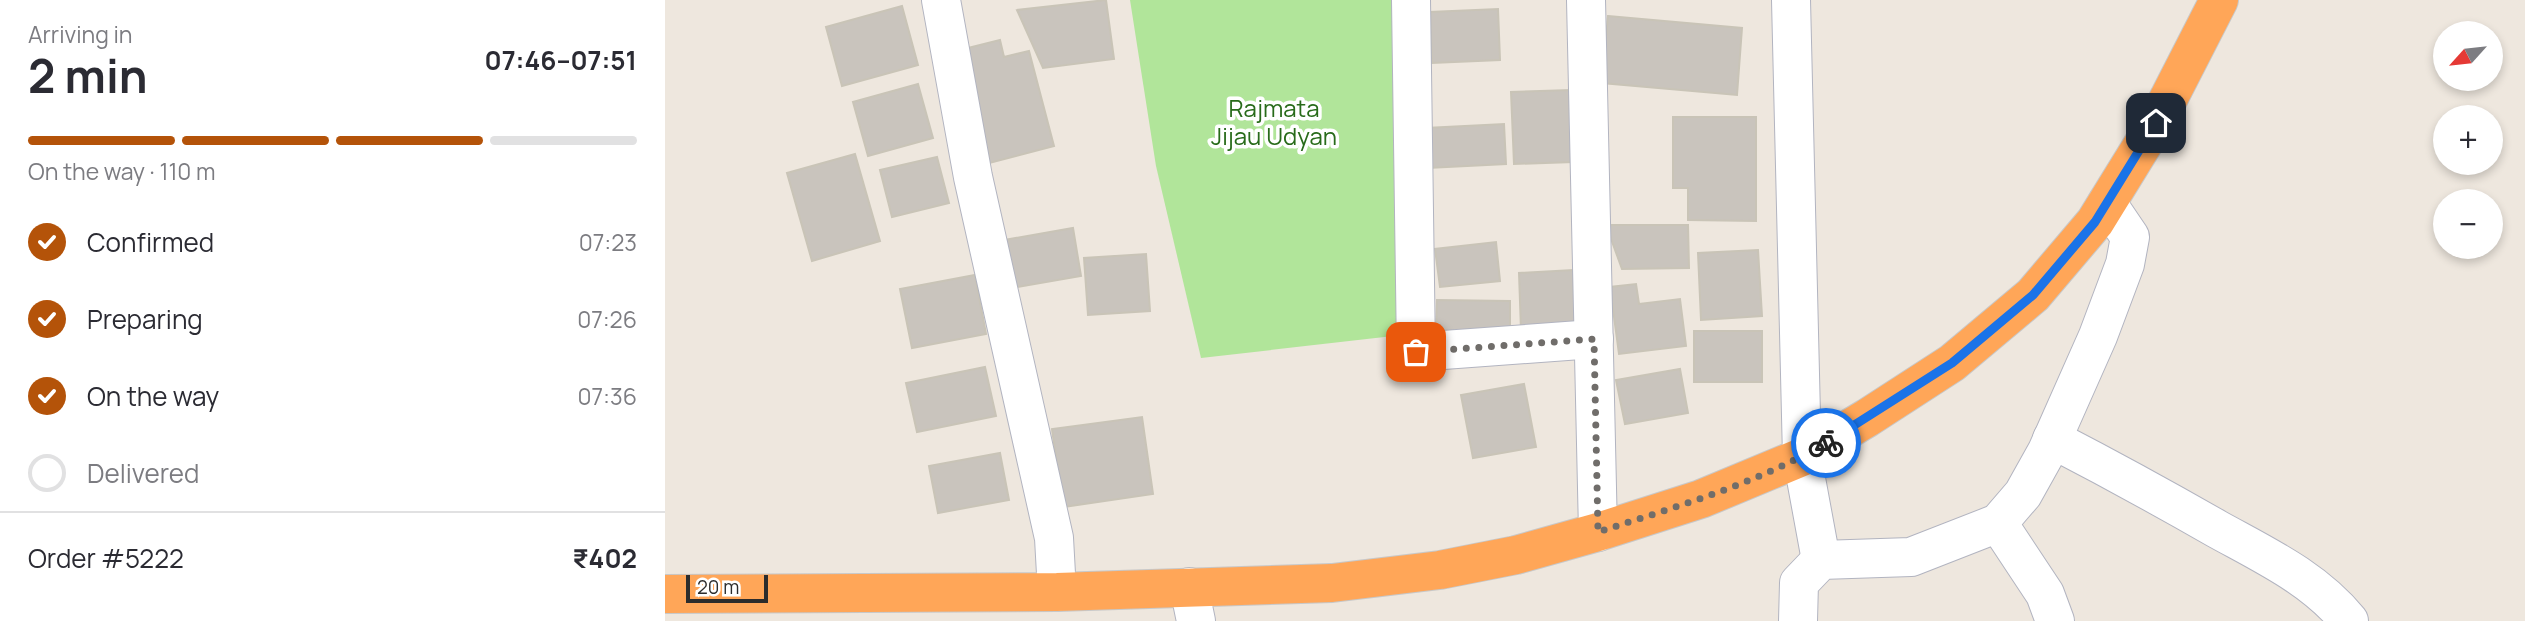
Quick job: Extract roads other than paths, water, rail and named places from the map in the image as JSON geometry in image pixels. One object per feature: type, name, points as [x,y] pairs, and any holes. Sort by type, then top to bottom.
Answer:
[{"type":"highway","points":[[665,594],[1057,592],[1193,604],[1440,570],[1516,555],[1700,499],[1802,457],[1952,363],[2033,295],[2095,222],[2107,203],[2156,123],[2219,0]]},
{"type":"street","points":[[941,0],[973,177],[1054,538],[1057,592]]},
{"type":"street","points":[[1411,0],[1416,352],[1594,339]]},
{"type":"street","points":[[1586,0],[1598,532]]},
{"type":"street","points":[[1791,0],[1802,457],[1821,560]]},
{"type":"street","points":[[1798,621],[1799,583],[1821,560],[1911,557],[1998,523],[2023,494],[2052,439],[2098,336],[2125,264],[2130,237],[2107,203]]},
{"type":"street","points":[[2052,439],[2293,571],[2337,606],[2349,621]]},
{"type":"street","points":[[1998,523],[2045,594],[2055,621]]},
{"type":"park label","name":"Rajmata Jijau Udyan","points":[[1274,123]]}]
